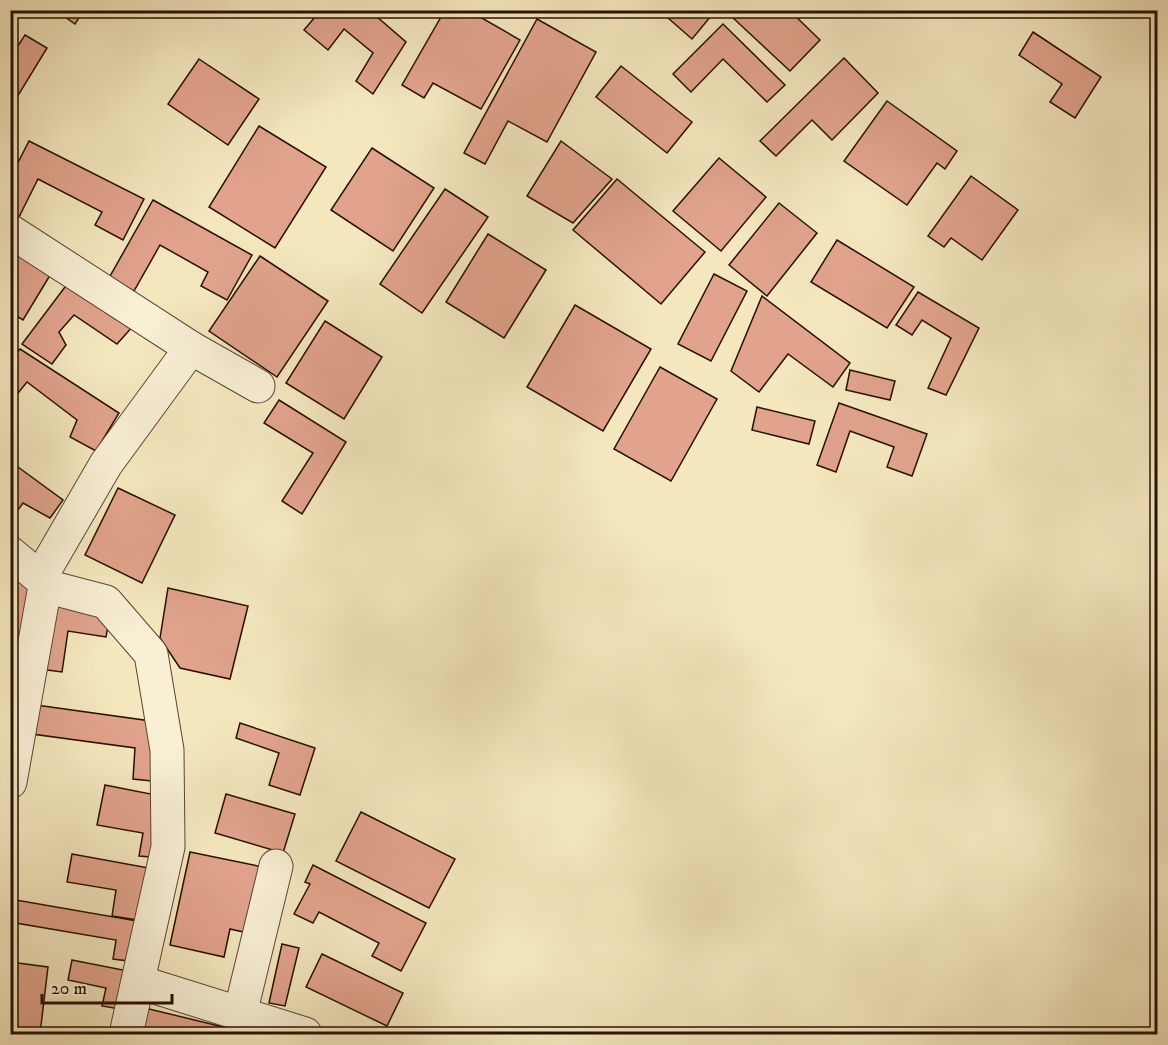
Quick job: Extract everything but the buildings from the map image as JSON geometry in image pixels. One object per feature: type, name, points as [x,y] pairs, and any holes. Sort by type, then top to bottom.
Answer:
[{"type":"street","points":[[10,231],[191,348],[258,386]]},
{"type":"street","points":[[10,782],[42,582],[106,464],[191,348]]},
{"type":"street","points":[[10,553],[42,582],[106,602],[151,654],[167,750],[168,847],[126,1035]]},
{"type":"street","points":[[240,1014],[276,866]]},
{"type":"street","points":[[139,982],[305,1035]]}]
